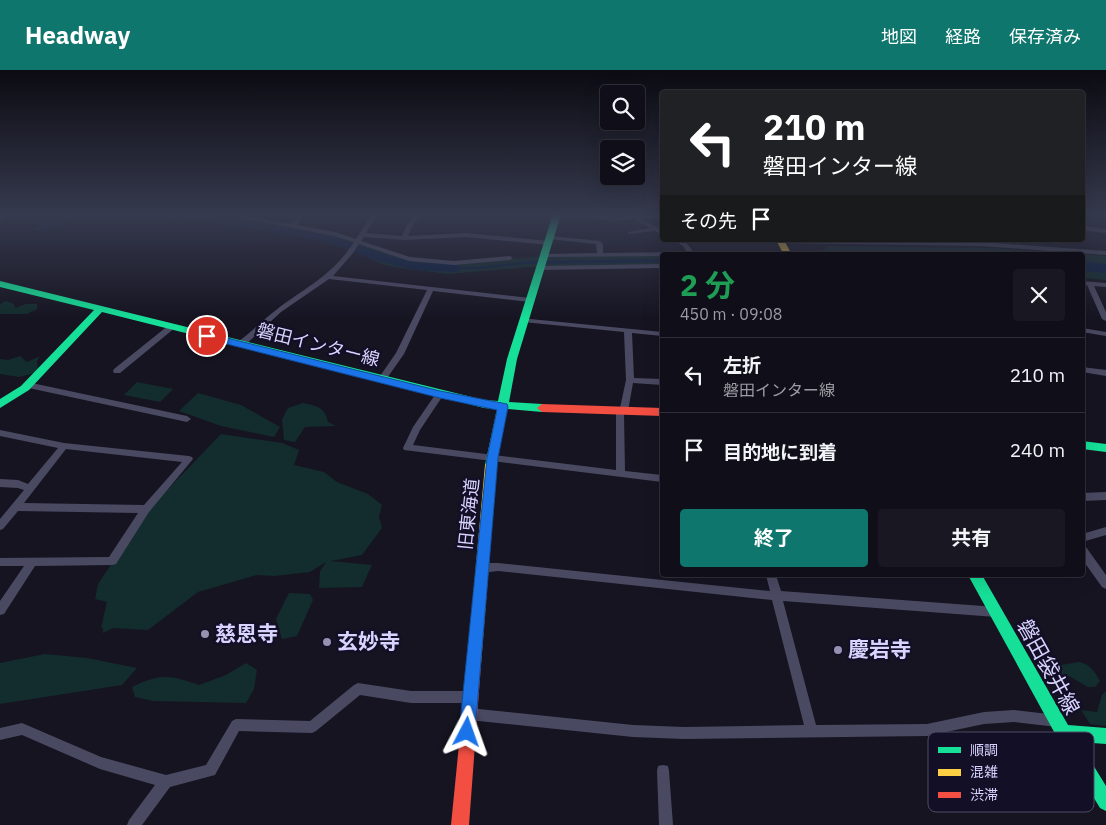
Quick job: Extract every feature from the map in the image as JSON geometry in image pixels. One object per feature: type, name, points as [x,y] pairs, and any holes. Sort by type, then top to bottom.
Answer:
[{"type":"main road","name":"旧東海道","points":[[460,825],[492,458],[512,359],[547,249]]},
{"type":"main road","name":"磐田インター線","points":[[0,284],[440,394],[503,407],[660,412]]},
{"type":"main road","points":[[0,404],[27,385],[100,309]]},
{"type":"main road","points":[[1085,445],[1106,448]]},
{"type":"main road","name":"磐田袋井線","points":[[976,577],[1063,732]]},
{"type":"main road","name":"磐田袋井線","points":[[1094,782],[1106,802]]},
{"type":"street","points":[[242,344],[279,311],[328,277],[353,249]]},
{"type":"street","points":[[379,249],[408,259],[440,263],[478,262],[510,258]]},
{"type":"street","points":[[600,249],[600,256]]},
{"type":"street","points":[[1055,249],[1106,253]]},
{"type":"street","points":[[544,260],[600,256],[660,255]]},
{"type":"street","points":[[544,260],[660,266]]},
{"type":"street","points":[[328,277],[530,300]]},
{"type":"street","points":[[1086,283],[1106,285]]},
{"type":"street","points":[[1086,283],[1103,306],[1106,319]]},
{"type":"street","points":[[382,379],[400,354],[430,290]]},
{"type":"street","points":[[523,320],[660,334]]},
{"type":"street","points":[[117,371],[172,327]]},
{"type":"street","points":[[621,474],[622,411],[630,380],[628,330]]},
{"type":"street","points":[[1085,330],[1106,334]]},
{"type":"street","points":[[1085,370],[1106,373]]},
{"type":"street","points":[[630,380],[660,382]]},
{"type":"street","points":[[27,385],[188,419]]},
{"type":"street","points":[[440,394],[416,429],[407,448],[660,479]]},
{"type":"street","points":[[0,433],[64,446],[189,459],[146,509],[112,561],[0,562]]},
{"type":"street","points":[[0,526],[64,446]]},
{"type":"street","points":[[0,483],[18,484],[30,488]]},
{"type":"street","points":[[1085,497],[1106,496]]},
{"type":"street","points":[[15,507],[146,509]]},
{"type":"street","points":[[1085,537],[1106,530]]},
{"type":"street","points":[[1085,554],[1106,584]]},
{"type":"street","points":[[0,610],[33,561]]},
{"type":"street","points":[[482,568],[498,567],[776,596],[996,612]]},
{"type":"street","points":[[772,577],[811,730]]},
{"type":"street","points":[[0,734],[22,729],[100,763],[166,782],[210,770],[236,725],[312,726],[358,690],[411,697],[470,697]]},
{"type":"street","points":[[469,714],[633,731],[684,733],[927,730],[984,718],[1014,716],[1057,721]]},
{"type":"street","points":[[663,771],[666,825]]},
{"type":"street","points":[[134,825],[166,782]]},
{"type":"green space","points":[[350,249],[379,249],[405,258],[445,263],[553,256],[660,255],[660,266],[530,267],[448,274],[384,265]]},
{"type":"green space","points":[[825,249],[1006,249],[1047,252],[806,252]]},
{"type":"green space","points":[[1085,255],[1106,256],[1106,280],[1085,278]]},
{"type":"green space","points":[[6,301],[14,304],[15,308],[26,304],[37,304],[37,309],[27,314],[0,314],[0,304]]},
{"type":"green space","points":[[20,356],[27,362],[40,356],[37,361],[38,372],[19,377],[0,374],[0,359],[8,360]]},
{"type":"green space","points":[[137,382],[173,389],[160,402],[124,395]]},
{"type":"green space","points":[[198,393],[241,405],[280,427],[274,437],[221,426],[179,411]]},
{"type":"green space","points":[[303,403],[320,408],[325,413],[328,422],[336,426],[305,427],[295,442],[284,440],[282,419],[288,408]]},
{"type":"green space","points":[[221,434],[282,443],[299,450],[294,465],[324,472],[337,482],[368,494],[382,505],[379,517],[382,528],[362,555],[331,561],[372,565],[362,587],[319,588],[320,571],[326,562],[310,572],[274,576],[257,575],[198,592],[148,630],[113,628],[103,633],[103,628],[101,628],[107,602],[95,599],[98,584],[147,511]]},
{"type":"green space","points":[[289,593],[310,594],[313,600],[297,636],[282,639],[276,619]]},
{"type":"green space","points":[[45,654],[87,658],[137,668],[122,685],[0,704],[0,663]]},
{"type":"green space","points":[[1079,662],[1092,669],[1100,681],[1095,687],[1088,687],[1069,676],[1052,676],[1044,669],[1048,663],[1061,665]]},
{"type":"green space","points":[[246,663],[257,670],[254,689],[246,703],[153,701],[135,697],[132,687],[150,679],[166,677],[181,679],[199,685],[226,675]]},
{"type":"green space","points":[[1106,691],[1106,726],[1090,724],[1081,710],[1097,712],[1102,695]]},
{"type":"water","points":[[660,259],[660,262],[524,264],[477,269],[430,267],[479,267],[532,261]]},
{"type":"water","points":[[1085,261],[1106,264],[1106,273],[1085,271]]},
{"type":"waterway","points":[[358,249],[379,257],[415,266],[456,268]]},
{"type":"traffic: fast","points":[[491,465],[512,359],[546,249]]},
{"type":"traffic: fast","points":[[0,284],[484,404],[542,408]]},
{"type":"traffic: fast","points":[[0,404],[25,388],[100,309]]},
{"type":"traffic: fast","points":[[1085,445],[1106,448]]},
{"type":"traffic: fast","points":[[976,577],[1063,732]]},
{"type":"traffic: fast","points":[[1094,735],[1106,736]]},
{"type":"traffic: fast","points":[[1094,782],[1106,802]]},
{"type":"traffic: slow","points":[[474,664],[491,465]]},
{"type":"traffic: jam","points":[[542,408],[660,412]]},
{"type":"traffic: jam","points":[[460,825],[474,664]]},
{"type":"place","name":"慈恩寺","points":[[205,634]]},
{"type":"place","name":"玄妙寺","points":[[327,642]]},
{"type":"place","name":"慶岩寺","points":[[838,650]]},
{"type":"route","points":[[207,336],[440,394],[503,407],[492,458],[467,732]]}]
